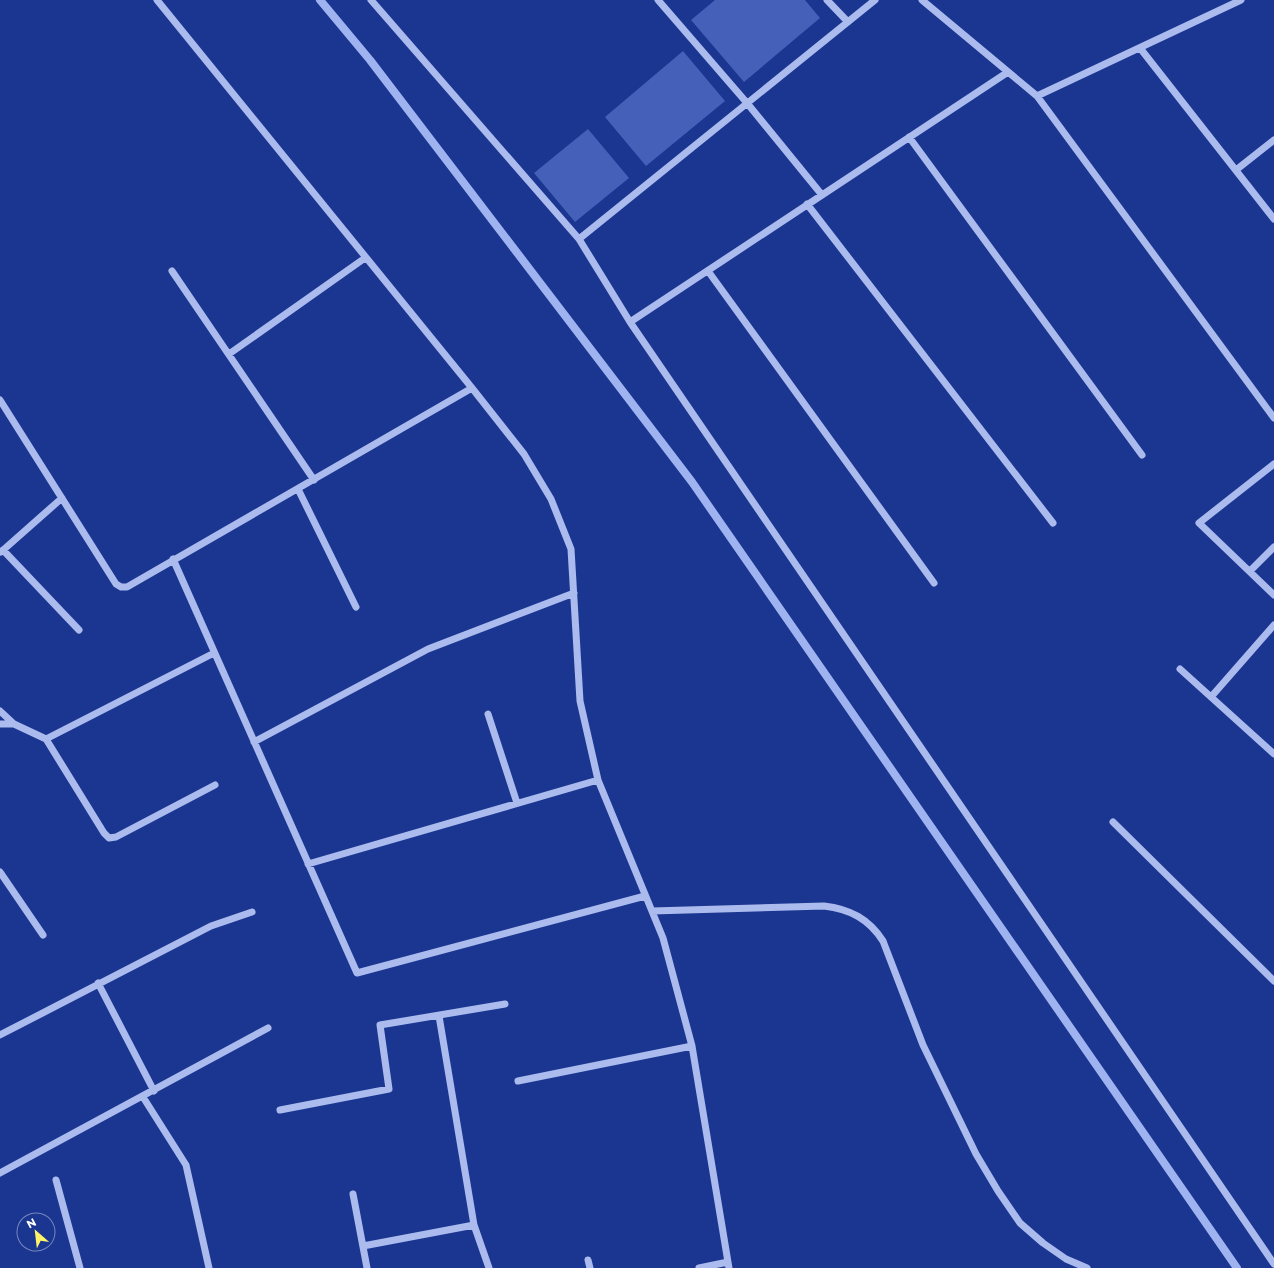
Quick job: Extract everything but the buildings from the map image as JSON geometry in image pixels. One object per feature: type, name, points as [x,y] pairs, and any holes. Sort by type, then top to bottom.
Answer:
[{"type":"street","points":[[157,0],[472,388],[524,454],[552,499],[571,549],[580,701],[598,780],[644,896],[663,938],[692,1046],[729,1265],[699,1268]]},
{"type":"street","points":[[371,0],[579,239],[630,322],[1274,1264]]},
{"type":"street","points":[[658,0],[748,103],[822,195]]},
{"type":"street","points":[[827,0],[848,22]]},
{"type":"street","points":[[579,239],[875,0]]},
{"type":"street","points":[[922,0],[1037,96],[1274,418]]},
{"type":"street","points":[[1037,96],[1241,0]]},
{"type":"street","points":[[1140,48],[1274,219]]},
{"type":"street","points":[[630,322],[1008,72]]},
{"type":"street","points":[[909,137],[1142,455]]},
{"type":"street","points":[[1236,170],[1274,140]]},
{"type":"street","points":[[807,204],[1053,523]]},
{"type":"street","points":[[229,354],[365,258]]},
{"type":"street","points":[[708,270],[934,583]]},
{"type":"street","points":[[172,271],[314,480]]},
{"type":"street","points":[[0,400],[116,584],[121,587],[127,586],[314,480],[472,388]]},
{"type":"street","points":[[1274,464],[1199,523],[1274,595]]},
{"type":"street","points":[[298,489],[356,607]]},
{"type":"street","points":[[62,498],[2,551],[79,630]]},
{"type":"street","points":[[1250,572],[1274,547]]},
{"type":"street","points":[[173,559],[357,973],[644,896]]},
{"type":"street","points":[[254,742],[428,649],[574,593]]},
{"type":"street","points":[[1211,697],[1274,625]]},
{"type":"street","points":[[46,739],[214,653]]},
{"type":"street","points":[[1180,669],[1274,754]]},
{"type":"street","points":[[0,711],[14,724],[46,739],[104,833],[109,838],[116,837],[215,785]]},
{"type":"street","points":[[488,714],[517,803]]},
{"type":"street","points":[[0,724],[14,724]]},
{"type":"street","points":[[308,864],[598,780]]},
{"type":"street","points":[[1113,822],[1274,981]]},
{"type":"street","points":[[0,872],[43,935]]},
{"type":"street","points":[[652,911],[824,906],[841,908],[859,915],[877,931],[883,941],[923,1045],[969,1140],[998,1191],[1020,1223],[1043,1243],[1066,1259],[1087,1268]]},
{"type":"street","points":[[0,1035],[98,983],[211,926],[252,912]]},
{"type":"street","points":[[98,983],[154,1091]]},
{"type":"street","points":[[280,1110],[388,1089],[380,1025],[505,1004]]},
{"type":"street","points":[[439,1016],[474,1225],[489,1268]]},
{"type":"street","points":[[0,1173],[143,1097],[268,1028]]},
{"type":"street","points":[[518,1081],[692,1046]]},
{"type":"street","points":[[143,1097],[186,1165],[209,1268]]},
{"type":"street","points":[[56,1180],[80,1268]]},
{"type":"street","points":[[353,1194],[367,1268]]},
{"type":"street","points":[[362,1246],[474,1225]]},
{"type":"street","points":[[588,1260],[590,1268]]},
{"type":"waterway","points":[[320,0],[370,60],[692,482],[1237,1268]]}]
